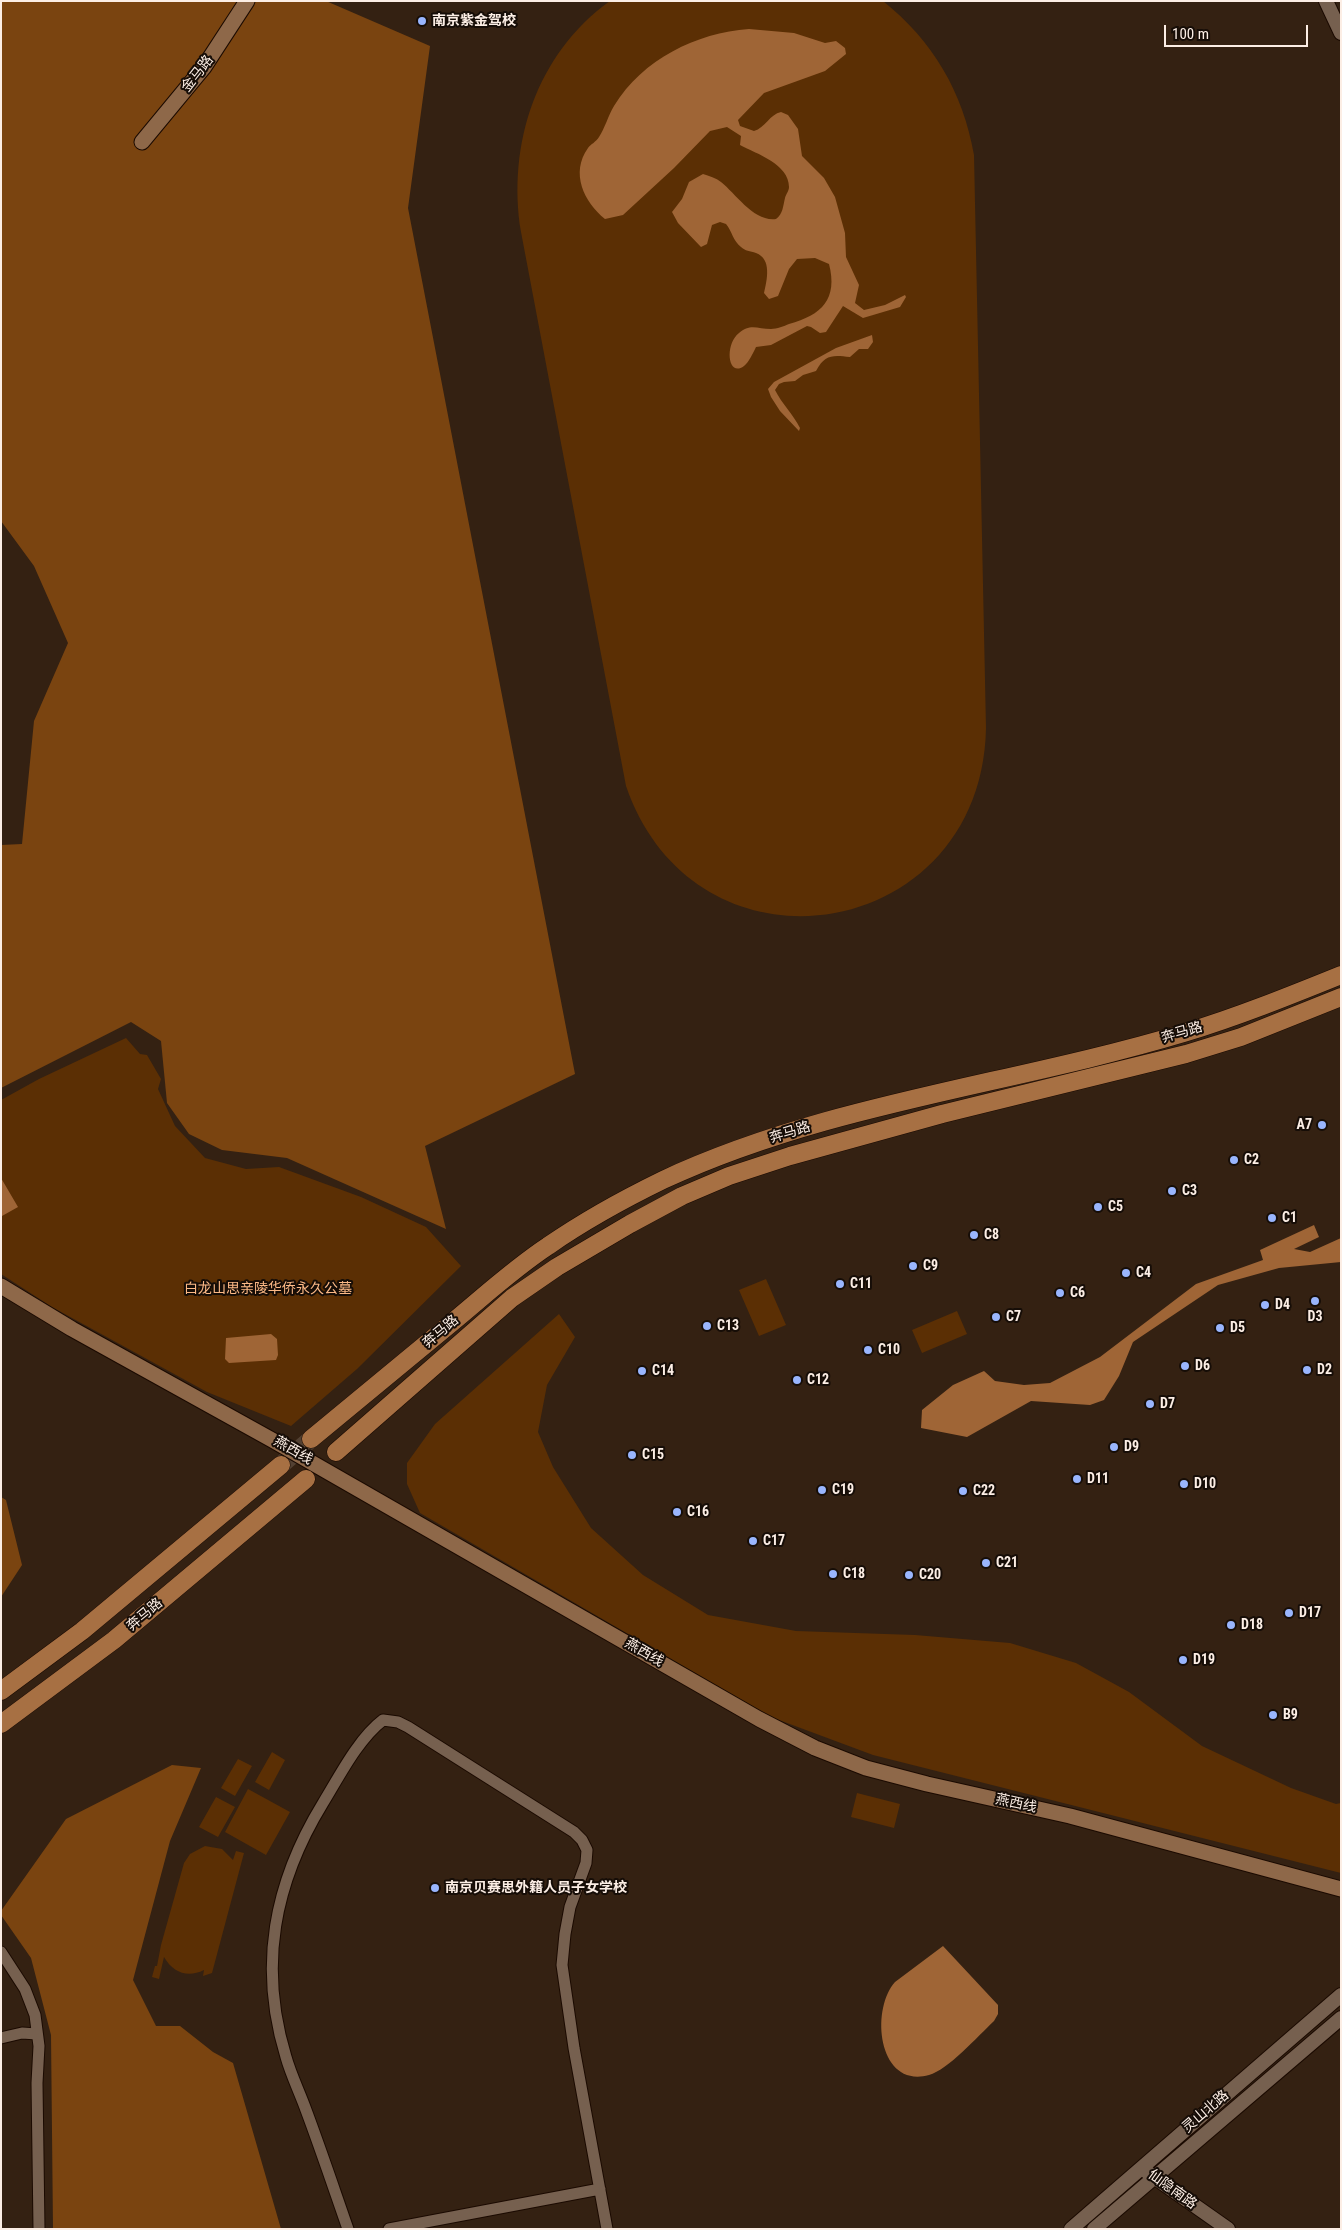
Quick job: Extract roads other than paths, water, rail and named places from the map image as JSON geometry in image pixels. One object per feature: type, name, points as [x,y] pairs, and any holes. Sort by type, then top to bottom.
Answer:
[{"type":"main road","name":"金马路","points":[[142,142],[204,67],[247,1]]},
{"type":"main road","name":"奔马路","points":[[311,1439],[503,1279],[548,1246],[600,1214],[662,1181],[777,1136],[846,1116],[1184,1033],[1247,1012],[1341,975]]},
{"type":"main road","name":"奔马路","points":[[336,1452],[512,1298],[557,1267],[605,1238],[682,1196],[729,1176],[809,1150],[942,1114],[1186,1054],[1249,1033],[1341,997]]},
{"type":"main road","name":"燕西线","points":[[1,1286],[72,1329],[242,1422],[750,1714],[815,1748],[866,1768],[927,1784],[1070,1816],[1341,1889]]},
{"type":"main road","name":"奔马路","points":[[1,1691],[82,1631],[281,1465]]},
{"type":"main road","name":"奔马路","points":[[1,1724],[114,1640],[306,1479]]},
{"type":"street","points":[[1326,1],[1341,33]]},
{"type":"street","points":[[348,2229],[286,2058],[276,2017],[271,1980],[272,1939],[279,1905],[290,1870],[301,1844],[336,1782],[371,1729],[383,1720],[398,1722],[408,1727],[574,1832],[582,1840],[586,1850],[586,1863],[575,1891],[564,1934],[562,1965],[574,2048],[607,2229]]},
{"type":"street","points":[[1,1952],[25,1989],[34,2015],[37,2034],[39,2229]]},
{"type":"street","name":"灵山北路","points":[[1071,2229],[1341,1995]]},
{"type":"street","name":"灵山北路","points":[[1094,2229],[1341,2018]]},
{"type":"street","points":[[1,2038],[22,2033],[37,2034]]},
{"type":"street","name":"仙隐南路","points":[[1142,2167],[1153,2178],[1228,2229]]},
{"type":"street","points":[[389,2229],[600,2189]]},
{"type":"tunnel","points":[[281,1465],[311,1439]]},
{"type":"place","name":"南京紫金驾校","points":[[422,21]]},
{"type":"place","name":"A7","points":[[1322,1125]]},
{"type":"place","name":"C2","points":[[1234,1160]]},
{"type":"place","name":"C3","points":[[1172,1191]]},
{"type":"place","name":"C5","points":[[1098,1207]]},
{"type":"place","name":"C1","points":[[1272,1218]]},
{"type":"place","name":"C8","points":[[974,1235]]},
{"type":"place","name":"C9","points":[[913,1266]]},
{"type":"place","name":"C4","points":[[1126,1273]]},
{"type":"place","name":"C11","points":[[840,1284]]},
{"type":"place","name":"C6","points":[[1060,1293]]},
{"type":"place","name":"D3","points":[[1315,1301]]},
{"type":"place","name":"D4","points":[[1265,1305]]},
{"type":"place","name":"C7","points":[[996,1317]]},
{"type":"place","name":"C13","points":[[707,1326]]},
{"type":"place","name":"D5","points":[[1220,1328]]},
{"type":"place","name":"C10","points":[[868,1350]]},
{"type":"place","name":"D6","points":[[1185,1366]]},
{"type":"place","name":"D2","points":[[1307,1370]]},
{"type":"place","name":"C14","points":[[642,1371]]},
{"type":"place","name":"C12","points":[[797,1380]]},
{"type":"place","name":"D7","points":[[1150,1404]]},
{"type":"place","name":"D9","points":[[1114,1447]]},
{"type":"place","name":"C15","points":[[632,1455]]},
{"type":"place","name":"D11","points":[[1077,1479]]},
{"type":"place","name":"D10","points":[[1184,1484]]},
{"type":"place","name":"C19","points":[[822,1490]]},
{"type":"place","name":"C22","points":[[963,1491]]},
{"type":"place","name":"C16","points":[[677,1512]]},
{"type":"place","name":"C17","points":[[753,1541]]},
{"type":"place","name":"C21","points":[[986,1563]]},
{"type":"place","name":"C18","points":[[833,1574]]},
{"type":"place","name":"C20","points":[[909,1575]]},
{"type":"place","name":"D17","points":[[1289,1613]]},
{"type":"place","name":"D18","points":[[1231,1625]]},
{"type":"place","name":"D19","points":[[1183,1660]]},
{"type":"place","name":"B9","points":[[1273,1715]]},
{"type":"place","name":"南京贝赛思外籍人员子女学校","points":[[435,1888]]},
{"type":"park label","name":"白龙山思亲陵华侨永久公墓","points":[[268,1289]]}]
